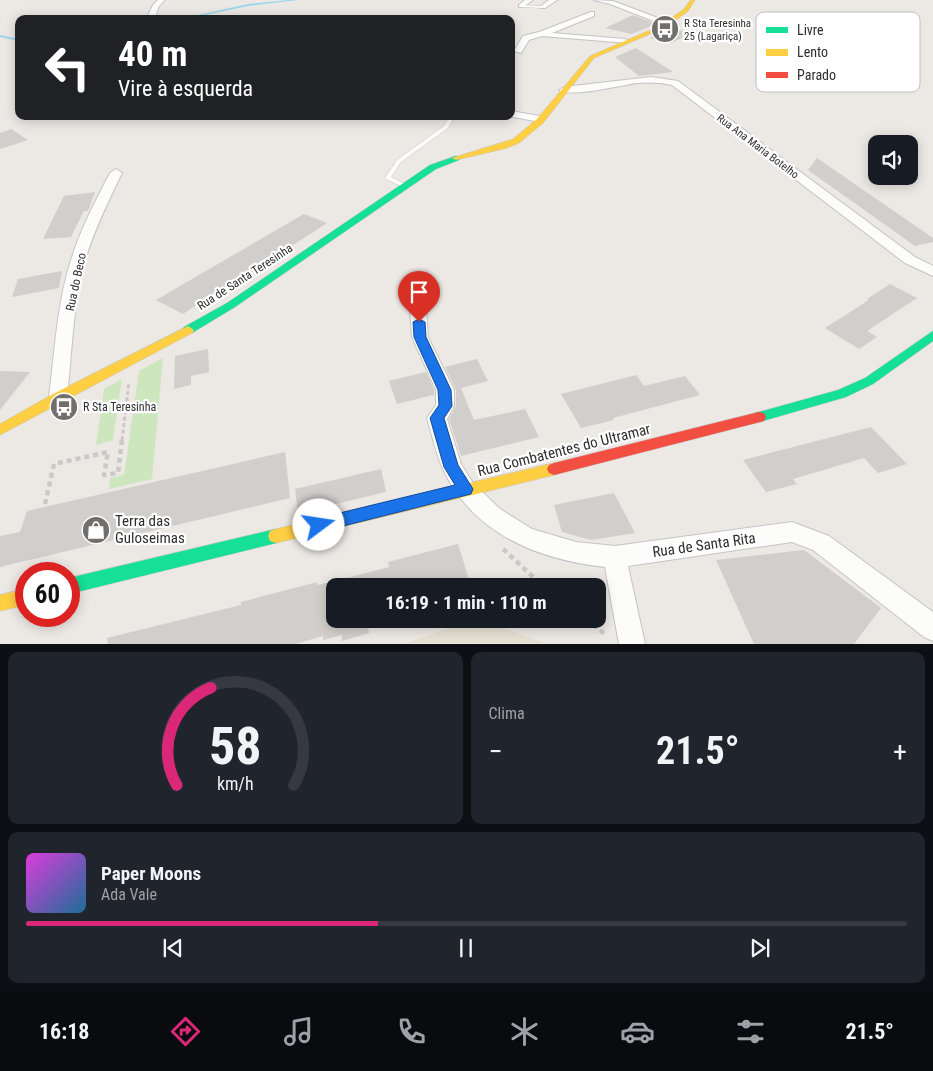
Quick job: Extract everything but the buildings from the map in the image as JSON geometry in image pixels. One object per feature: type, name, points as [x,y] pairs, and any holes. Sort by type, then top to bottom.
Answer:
[{"type":"main road","name":"Rua de Santa Teresinha","points":[[0,430],[231,305],[404,186],[446,161],[515,142],[540,119],[590,59],[667,24],[688,11],[693,0]]},
{"type":"main road","name":"Rua Combatentes do Ultramar","points":[[80,583],[638,448],[842,394],[869,381],[891,367],[933,335]]},
{"type":"main road","points":[[0,603],[15,600]]},
{"type":"street","points":[[152,15],[156,5],[162,0]]},
{"type":"street","points":[[521,6],[530,0]]},
{"type":"street","points":[[543,7],[554,0]]},
{"type":"street","points":[[597,0],[611,2],[667,24]]},
{"type":"street","points":[[519,51],[526,38],[542,34],[591,14]]},
{"type":"street","points":[[542,34],[625,42]]},
{"type":"street","name":"Rua Ana Maria Botelho","points":[[564,90],[582,90],[651,80],[664,80],[674,83],[910,260],[933,272]]},
{"type":"street","points":[[515,115],[540,119]]},
{"type":"street","name":"Rua do Beco","points":[[58,397],[70,304],[79,257],[116,173]]},
{"type":"street","name":"Rua de Santa Rita","points":[[418,308],[420,337],[445,390],[445,406],[437,418],[452,467],[466,489],[492,516],[526,538],[576,552],[615,558],[792,532],[821,544],[933,628]]},
{"type":"street","points":[[615,558],[632,644]]},
{"type":"lane","points":[[521,6],[543,7]]},
{"type":"lane","points":[[404,186],[388,178],[399,161],[446,127],[450,120]]},
{"type":"path","points":[[45,504],[54,464],[108,452],[104,476],[118,472],[132,360]]},
{"type":"path","points":[[492,516],[492,539],[534,578]]},
{"type":"shaded area","points":[[448,628],[503,628],[546,643],[406,643]]},
{"type":"green space","points":[[163,358],[152,479],[109,489],[110,478],[124,475],[139,371]]},
{"type":"green space","points":[[122,379],[113,440],[96,445],[104,389]]},
{"type":"waterway","points":[[200,15],[248,5],[297,0]]},
{"type":"waterway","points":[[0,36],[15,39]]},
{"type":"traffic: fast","points":[[188,330],[231,305],[433,167],[456,158]]},
{"type":"traffic: fast","points":[[759,417],[842,394],[869,381],[933,335]]},
{"type":"traffic: fast","points":[[80,583],[276,536]]},
{"type":"traffic: slow","points":[[456,158],[504,146],[516,141],[540,121],[592,57],[664,26],[686,10],[693,0]]},
{"type":"traffic: slow","points":[[0,430],[58,397],[188,330]]},
{"type":"traffic: slow","points":[[276,536],[554,469]]},
{"type":"traffic: slow","points":[[0,603],[15,600]]},
{"type":"traffic: jam","points":[[554,469],[759,417]]},
{"type":"place","name":"R Sta Teresinha 25 (Lagariça)","points":[[665,29]]},
{"type":"place","name":"R Sta Teresinha","points":[[64,407]]},
{"type":"place","name":"Terra das Guloseimas","points":[[96,530]]},
{"type":"route","points":[[319,525],[466,489],[452,467],[437,418],[445,406],[445,390],[420,337],[419,322]]}]
